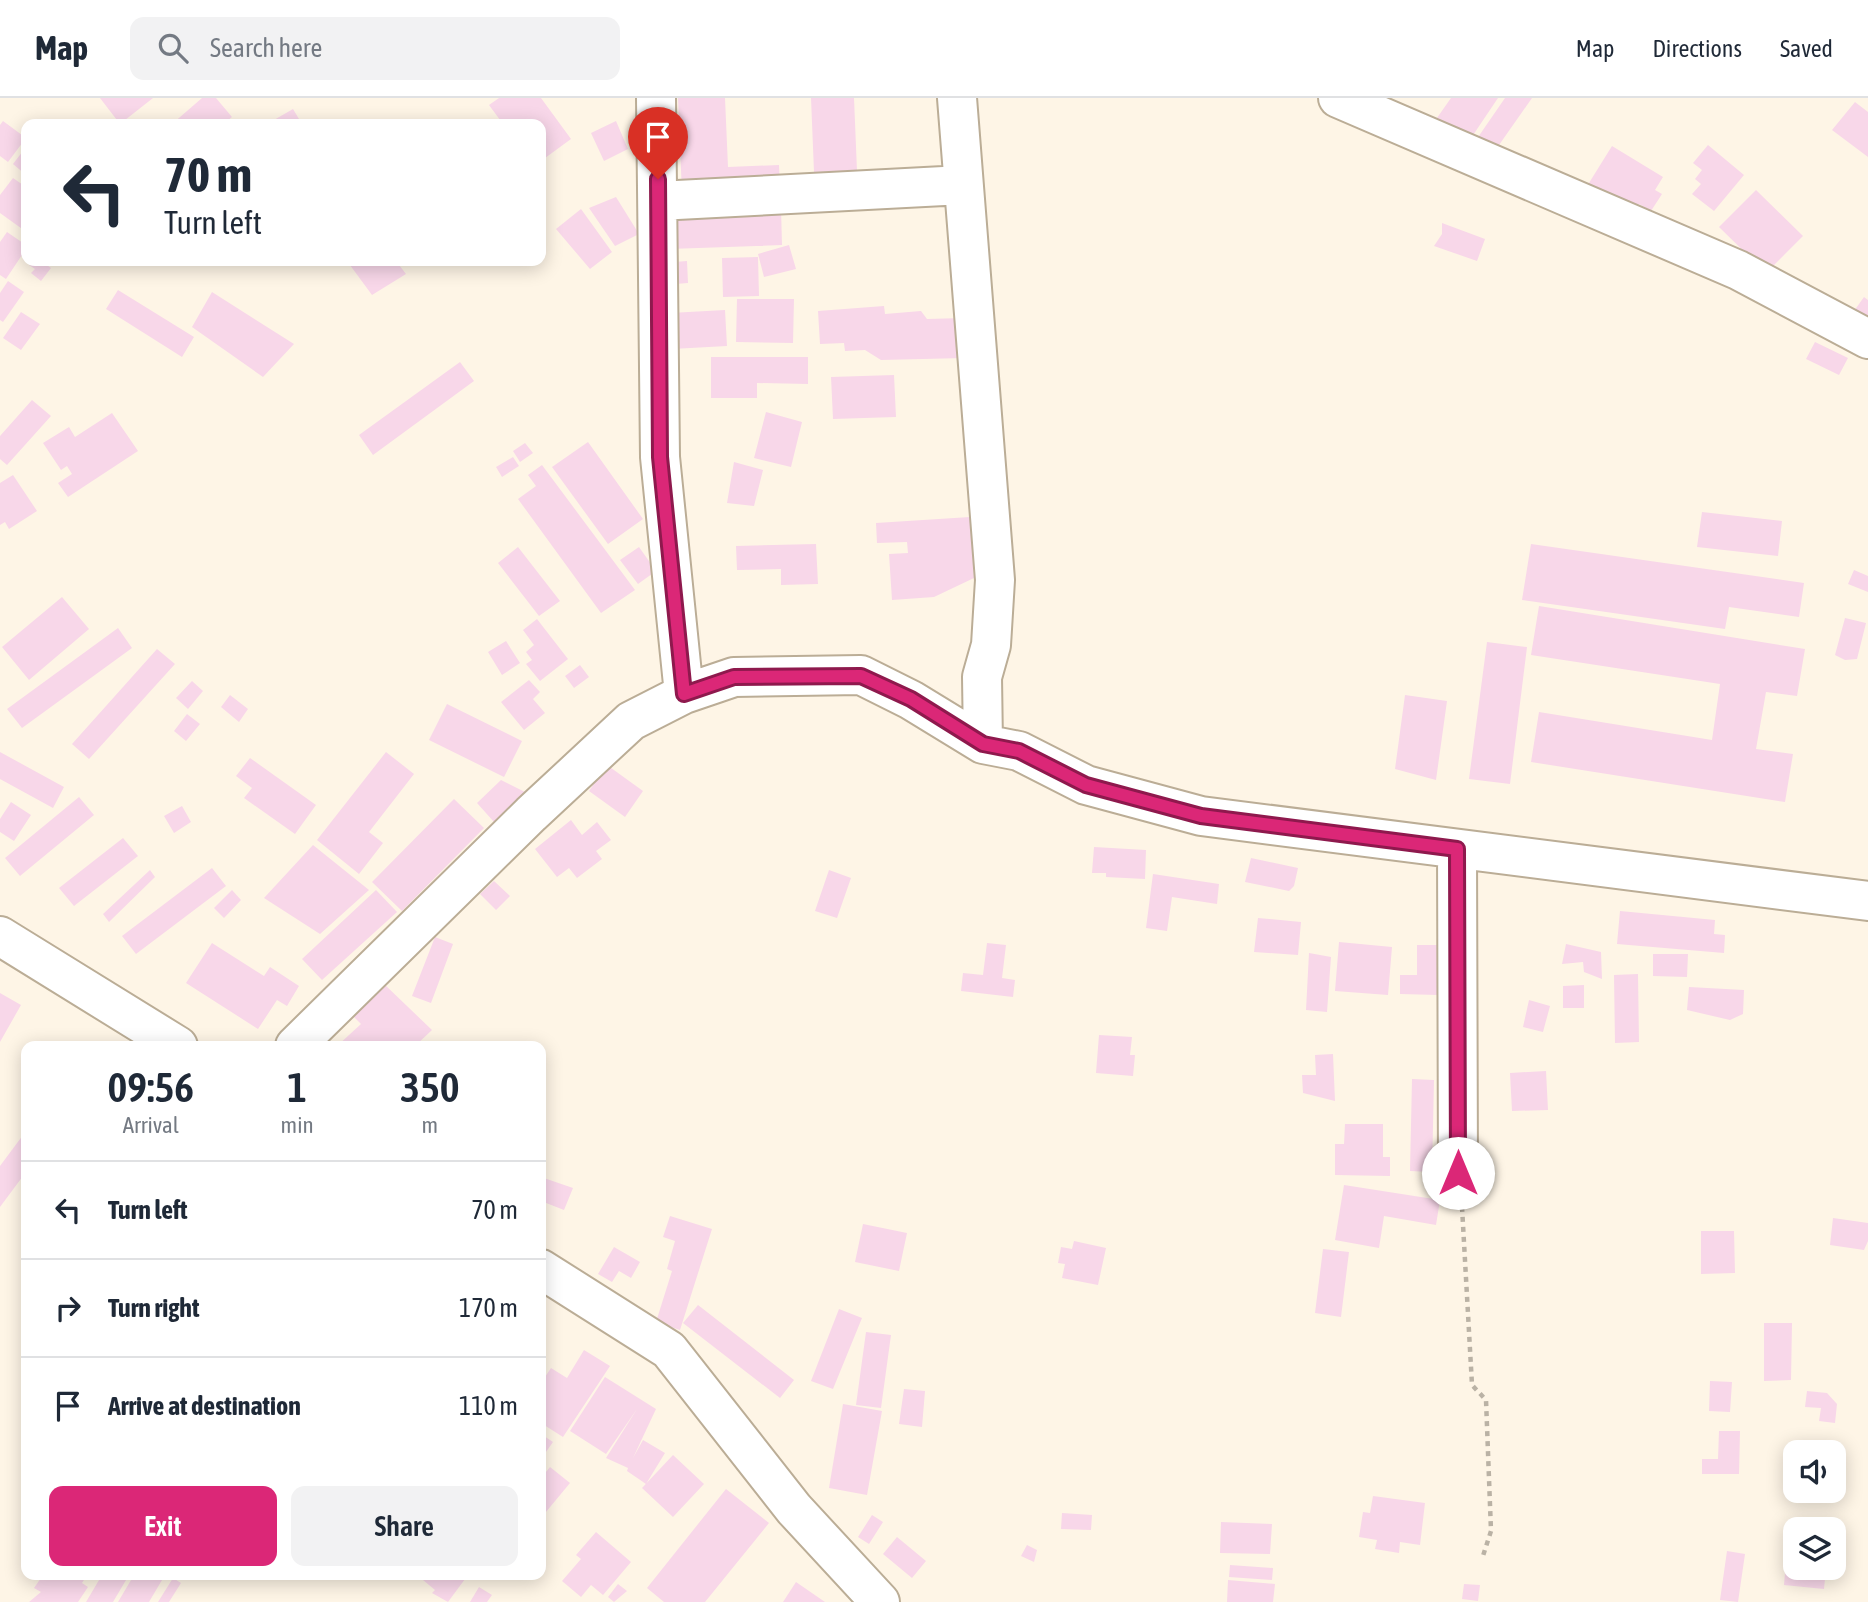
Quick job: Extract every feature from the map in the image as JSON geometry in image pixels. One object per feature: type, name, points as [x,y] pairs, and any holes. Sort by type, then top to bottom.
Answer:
[{"type":"street","points":[[656,98],[660,457],[684,694]]},
{"type":"street","points":[[957,98],[995,580],[991,645],[982,677],[983,744]]},
{"type":"street","points":[[1338,98],[1738,271],[1868,339]]},
{"type":"street","points":[[658,201],[963,185]]},
{"type":"street","points":[[300,1041],[593,754],[631,721],[684,694],[734,677],[861,676],[911,699],[983,744],[1019,751],[1086,785],[1201,816],[1868,901]]},
{"type":"street","points":[[1457,849],[1458,1173]]},
{"type":"street","points":[[0,936],[170,1041]]},
{"type":"street","points":[[546,1272],[669,1350],[794,1509],[880,1602]]},
{"type":"path","points":[[1458,1173],[1468,1273],[1472,1385],[1486,1400],[1491,1531],[1482,1559]]},
{"type":"building","points":[[100,98],[153,98],[126,119],[116,119]]},
{"type":"building","points":[[202,98],[216,98],[232,117],[229,119],[178,119]]},
{"type":"building","points":[[499,98],[541,98],[571,139],[546,157],[546,119],[499,119],[489,105]]},
{"type":"building","points":[[678,98],[725,98],[728,167],[779,165],[780,190],[682,194]]},
{"type":"building","points":[[811,98],[854,98],[857,171],[814,172]]},
{"type":"building","points":[[1451,98],[1498,98],[1465,147],[1432,125]]},
{"type":"building","points":[[1505,98],[1532,98],[1492,155],[1474,143]]},
{"type":"building","points":[[1855,102],[1868,112],[1868,157],[1832,130]]},
{"type":"building","points":[[293,109],[299,119],[276,119]]},
{"type":"building","points":[[3,121],[21,134],[21,145],[8,162],[0,156],[0,125]]},
{"type":"building","points":[[616,121],[628,149],[604,161],[591,133]]},
{"type":"building","points":[[1708,145],[1744,175],[1714,211],[1692,194],[1701,184],[1695,179],[1702,170],[1693,163]]},
{"type":"building","points":[[1612,146],[1663,177],[1655,190],[1662,194],[1651,211],[1639,204],[1631,218],[1584,191]]},
{"type":"building","points":[[21,154],[21,171],[13,164]]},
{"type":"building","points":[[13,178],[21,184],[21,228],[0,213],[0,195]]},
{"type":"building","points":[[1756,190],[1803,236],[1766,273],[1719,227]]},
{"type":"building","points":[[616,197],[639,234],[615,246],[589,208]]},
{"type":"building","points":[[781,208],[782,245],[669,249],[668,212]]},
{"type":"building","points":[[581,209],[612,252],[590,269],[556,229]]},
{"type":"building","points":[[1442,223],[1485,239],[1477,261],[1434,246],[1442,234]]},
{"type":"building","points":[[7,232],[21,242],[21,256],[6,279],[0,275],[0,242]]},
{"type":"building","points":[[789,245],[796,269],[764,277],[758,254]]},
{"type":"building","points":[[758,257],[759,296],[723,297],[722,258]]},
{"type":"building","points":[[687,261],[688,283],[663,285],[662,263]]},
{"type":"building","points":[[30,266],[51,268],[41,281],[31,273],[35,269]]},
{"type":"building","points":[[351,266],[400,266],[406,274],[372,295]]},
{"type":"building","points":[[8,281],[24,292],[3,322],[0,320],[0,293]]},
{"type":"building","points":[[118,290],[194,337],[182,357],[106,309]]},
{"type":"building","points":[[212,292],[294,344],[263,377],[192,327]]},
{"type":"building","points":[[1864,297],[1868,300],[1868,320],[1854,311]]},
{"type":"building","points":[[737,299],[794,299],[793,343],[736,342]]},
{"type":"building","points":[[884,306],[885,314],[921,311],[927,319],[963,318],[964,358],[881,360],[865,350],[845,351],[844,343],[820,344],[818,311]]},
{"type":"building","points":[[725,310],[727,346],[672,349],[670,313]]},
{"type":"building","points":[[21,312],[40,324],[21,350],[3,338]]},
{"type":"building","points":[[1815,342],[1848,358],[1839,375],[1806,359]]},
{"type":"building","points":[[711,357],[808,357],[808,384],[757,383],[757,398],[711,398]]},
{"type":"building","points":[[460,362],[474,381],[373,455],[359,435]]},
{"type":"building","points":[[894,375],[896,417],[833,419],[831,377]]},
{"type":"building","points":[[32,400],[51,416],[7,465],[0,459],[0,436]]},
{"type":"building","points":[[766,412],[802,422],[791,467],[754,458]]},
{"type":"building","points":[[112,413],[138,451],[68,497],[58,483],[72,474],[67,466],[61,470],[43,443],[69,427],[75,437]]},
{"type":"building","points":[[588,442],[643,519],[608,544],[552,467]]},
{"type":"building","points":[[525,443],[533,453],[520,462],[513,451]]},
{"type":"building","points":[[513,457],[519,466],[502,477],[496,467]]},
{"type":"building","points":[[734,462],[763,470],[754,506],[727,503]]},
{"type":"building","points":[[542,465],[635,590],[601,613],[518,499],[536,486],[528,475]]},
{"type":"building","points":[[13,475],[37,511],[9,529],[5,522],[0,525],[0,483]]},
{"type":"building","points":[[1702,512],[1782,521],[1778,556],[1697,547]]},
{"type":"building","points":[[970,517],[974,578],[934,597],[892,600],[889,554],[908,553],[907,542],[877,543],[876,523]]},
{"type":"building","points":[[816,544],[818,584],[781,585],[781,569],[737,570],[736,546]]},
{"type":"building","points":[[1531,544],[1804,583],[1799,617],[1729,607],[1725,629],[1522,600]]},
{"type":"building","points":[[518,547],[560,601],[539,616],[498,563]]},
{"type":"building","points":[[639,547],[656,571],[638,584],[620,560]]},
{"type":"building","points":[[1854,570],[1868,576],[1868,592],[1848,584]]},
{"type":"building","points":[[62,597],[89,629],[29,680],[2,647]]},
{"type":"building","points":[[1539,606],[1805,649],[1797,696],[1766,692],[1756,749],[1793,754],[1785,802],[1531,762],[1539,712],[1712,740],[1720,684],[1531,655]]},
{"type":"building","points":[[1845,618],[1866,623],[1857,659],[1845,660],[1835,655]]},
{"type":"building","points":[[537,619],[568,659],[540,681],[526,664],[532,660],[526,652],[534,645],[523,630]]},
{"type":"building","points":[[118,628],[132,648],[22,728],[7,709]]},
{"type":"building","points":[[506,641],[520,663],[502,675],[488,652]]},
{"type":"building","points":[[1487,642],[1527,647],[1510,784],[1469,779]]},
{"type":"building","points":[[157,649],[175,664],[89,759],[72,744]]},
{"type":"building","points":[[580,665],[589,677],[574,688],[565,676]]},
{"type":"building","points":[[529,680],[540,692],[533,699],[545,713],[524,730],[501,702]]},
{"type":"building","points":[[192,681],[203,691],[188,709],[176,698]]},
{"type":"building","points":[[230,695],[248,709],[239,722],[221,707]]},
{"type":"building","points":[[1405,695],[1447,701],[1436,780],[1395,769]]},
{"type":"building","points":[[447,704],[522,741],[504,777],[429,740]]},
{"type":"building","points":[[187,714],[200,724],[186,741],[174,731]]},
{"type":"building","points":[[0,752],[64,787],[53,808],[0,779]]},
{"type":"building","points":[[386,752],[414,774],[369,832],[383,843],[359,874],[317,840]]},
{"type":"building","points":[[250,758],[316,805],[295,834],[244,798],[252,788],[236,776]]},
{"type":"building","points":[[607,765],[643,791],[625,817],[589,791]]},
{"type":"building","points":[[501,780],[525,792],[494,822],[477,803]]},
{"type":"building","points":[[79,797],[94,815],[20,876],[5,858]]},
{"type":"building","points":[[454,799],[484,828],[402,911],[372,882]]},
{"type":"building","points":[[11,802],[31,815],[14,841],[0,832],[0,819]]},
{"type":"building","points":[[182,806],[191,822],[174,833],[164,816]]},
{"type":"building","points":[[571,820],[582,835],[597,822],[611,840],[596,851],[602,859],[577,878],[569,868],[557,877],[535,849]]},
{"type":"building","points":[[123,838],[138,856],[74,906],[59,888]]},
{"type":"building","points":[[313,845],[369,890],[320,934],[264,898]]},
{"type":"building","points":[[1094,847],[1146,850],[1145,879],[1106,877],[1106,873],[1092,873]]},
{"type":"building","points":[[1251,858],[1298,868],[1294,886],[1289,891],[1245,882]]},
{"type":"building","points":[[212,868],[226,886],[136,954],[122,936]]},
{"type":"building","points":[[150,870],[155,877],[109,922],[103,914]]},
{"type":"building","points":[[829,870],[851,878],[837,918],[815,911]]},
{"type":"building","points":[[1153,874],[1219,884],[1217,904],[1172,897],[1167,931],[1146,928]]},
{"type":"building","points":[[494,881],[510,896],[496,910],[480,894]]},
{"type":"building","points":[[232,890],[241,900],[224,918],[214,908]]},
{"type":"building","points":[[376,890],[397,912],[322,980],[302,959]]},
{"type":"building","points":[[1620,911],[1715,920],[1714,934],[1725,935],[1724,953],[1617,944]]},
{"type":"building","points":[[1258,918],[1301,922],[1298,955],[1254,952]]},
{"type":"building","points":[[435,937],[453,944],[431,1003],[412,996]]},
{"type":"building","points":[[1339,942],[1392,947],[1388,995],[1335,991]]},
{"type":"building","points":[[212,943],[264,976],[270,967],[299,986],[287,1006],[277,1000],[258,1029],[186,983]]},
{"type":"building","points":[[987,943],[1006,945],[1002,978],[1015,980],[1013,997],[961,991],[963,973],[983,975]]},
{"type":"building","points":[[1566,944],[1601,952],[1602,979],[1584,972],[1583,962],[1562,964]]},
{"type":"building","points":[[1417,945],[1440,945],[1438,995],[1400,994],[1400,975],[1417,975]]},
{"type":"building","points":[[1309,953],[1331,957],[1327,1012],[1306,1010]]},
{"type":"building","points":[[1653,954],[1688,954],[1687,977],[1653,976]]},
{"type":"building","points":[[1638,974],[1639,1042],[1615,1043],[1614,975]]},
{"type":"building","points":[[383,983],[432,1030],[420,1041],[342,1041],[361,1024],[351,1014]]},
{"type":"building","points":[[1584,985],[1584,1008],[1563,1008],[1563,986]]},
{"type":"building","points":[[1689,987],[1744,990],[1743,1014],[1730,1020],[1687,1010]]},
{"type":"building","points":[[0,993],[21,1005],[0,1042]]},
{"type":"building","points":[[1529,1000],[1550,1006],[1543,1032],[1523,1027]]},
{"type":"building","points":[[1099,1035],[1132,1037],[1130,1055],[1135,1055],[1133,1076],[1096,1073]]},
{"type":"building","points":[[1333,1054],[1335,1101],[1303,1093],[1302,1075],[1316,1075],[1315,1055]]},
{"type":"building","points":[[1546,1071],[1548,1110],[1512,1111],[1510,1073]]},
{"type":"building","points":[[1412,1079],[1434,1080],[1432,1172],[1410,1171]]},
{"type":"building","points":[[1345,1124],[1383,1124],[1383,1157],[1390,1157],[1390,1176],[1335,1175],[1335,1144],[1344,1144]]},
{"type":"building","points":[[21,1138],[21,1179],[0,1207],[0,1166]]},
{"type":"building","points":[[546,1179],[573,1188],[564,1210],[546,1203]]},
{"type":"building","points":[[1344,1185],[1440,1200],[1436,1225],[1384,1216],[1379,1248],[1335,1240]]},
{"type":"building","points":[[670,1216],[712,1229],[680,1330],[656,1322],[672,1271],[667,1269],[675,1241],[663,1237]]},
{"type":"building","points":[[1833,1218],[1868,1223],[1868,1241],[1864,1250],[1830,1245]]},
{"type":"building","points":[[863,1224],[907,1233],[899,1271],[855,1262]]},
{"type":"building","points":[[1701,1231],[1734,1231],[1735,1273],[1701,1274]]},
{"type":"building","points":[[1074,1241],[1106,1248],[1098,1285],[1062,1278],[1065,1264],[1058,1263],[1061,1247],[1072,1249]]},
{"type":"building","points":[[614,1247],[640,1262],[631,1278],[619,1271],[612,1282],[598,1274]]},
{"type":"building","points":[[1323,1249],[1349,1252],[1341,1317],[1315,1313]]},
{"type":"building","points":[[698,1305],[794,1380],[780,1398],[683,1323]]},
{"type":"building","points":[[839,1309],[862,1318],[833,1389],[811,1381]]},
{"type":"building","points":[[1764,1323],[1792,1323],[1791,1380],[1764,1381]]},
{"type":"building","points":[[866,1332],[891,1335],[881,1408],[856,1405]]},
{"type":"building","points":[[584,1350],[610,1366],[563,1437],[546,1426],[546,1376],[551,1368],[567,1378]]},
{"type":"building","points":[[605,1377],[656,1409],[633,1458],[643,1440],[665,1453],[646,1484],[627,1471],[628,1468],[606,1458],[637,1409],[606,1454],[570,1431]]},
{"type":"building","points":[[1710,1381],[1732,1382],[1730,1412],[1709,1411]]},
{"type":"building","points":[[904,1389],[925,1391],[922,1427],[899,1424]]},
{"type":"building","points":[[1807,1391],[1827,1393],[1837,1404],[1835,1423],[1819,1421],[1821,1408],[1805,1407]]},
{"type":"building","points":[[843,1404],[882,1411],[867,1495],[829,1488]]},
{"type":"building","points":[[1719,1431],[1740,1431],[1739,1474],[1702,1474],[1702,1459],[1718,1459]]},
{"type":"building","points":[[546,1437],[553,1442],[546,1452]]},
{"type":"building","points":[[673,1455],[704,1484],[673,1517],[642,1488]]},
{"type":"building","points":[[550,1467],[570,1483],[546,1512],[546,1472]]},
{"type":"building","points":[[726,1489],[769,1523],[705,1602],[664,1602],[647,1588]]},
{"type":"building","points":[[1373,1496],[1425,1503],[1420,1545],[1400,1542],[1399,1553],[1375,1549],[1377,1540],[1359,1537],[1363,1512],[1370,1513]]},
{"type":"building","points":[[1062,1513],[1092,1515],[1091,1530],[1061,1529]]},
{"type":"building","points":[[872,1515],[883,1522],[869,1544],[858,1537]]},
{"type":"building","points":[[1221,1522],[1272,1524],[1270,1554],[1220,1553]]},
{"type":"building","points":[[596,1532],[631,1562],[603,1595],[591,1585],[581,1597],[562,1581],[581,1559],[576,1555]]},
{"type":"building","points":[[897,1537],[926,1561],[912,1578],[883,1554]]},
{"type":"building","points":[[1027,1545],[1037,1550],[1034,1562],[1021,1556]]},
{"type":"building","points":[[1727,1551],[1745,1554],[1738,1602],[1720,1600]]},
{"type":"building","points":[[1230,1565],[1273,1568],[1272,1580],[1229,1577]]},
{"type":"building","points":[[40,1580],[84,1580],[82,1583],[88,1587],[78,1602],[29,1602],[41,1592],[34,1588]]},
{"type":"building","points":[[99,1580],[126,1580],[113,1602],[86,1602]]},
{"type":"building","points":[[131,1580],[162,1580],[149,1602],[118,1602]]},
{"type":"building","points":[[172,1580],[181,1583],[169,1602],[158,1602]]},
{"type":"building","points":[[423,1580],[464,1580],[448,1602],[432,1593],[435,1590]]},
{"type":"building","points":[[1228,1580],[1275,1584],[1273,1602],[1227,1602]]},
{"type":"building","points":[[1784,1580],[1825,1580],[1824,1589],[1784,1585]]},
{"type":"building","points":[[796,1582],[825,1602],[783,1602]]},
{"type":"building","points":[[618,1584],[627,1591],[614,1602],[608,1597]]},
{"type":"building","points":[[1464,1584],[1480,1585],[1478,1601],[1462,1599]]},
{"type":"building","points":[[479,1587],[492,1595],[487,1602],[470,1602]]},
{"type":"route","points":[[658,179],[660,457],[684,694],[734,677],[861,676],[911,699],[983,744],[1019,751],[1086,785],[1201,816],[1457,849],[1458,1173]]}]
